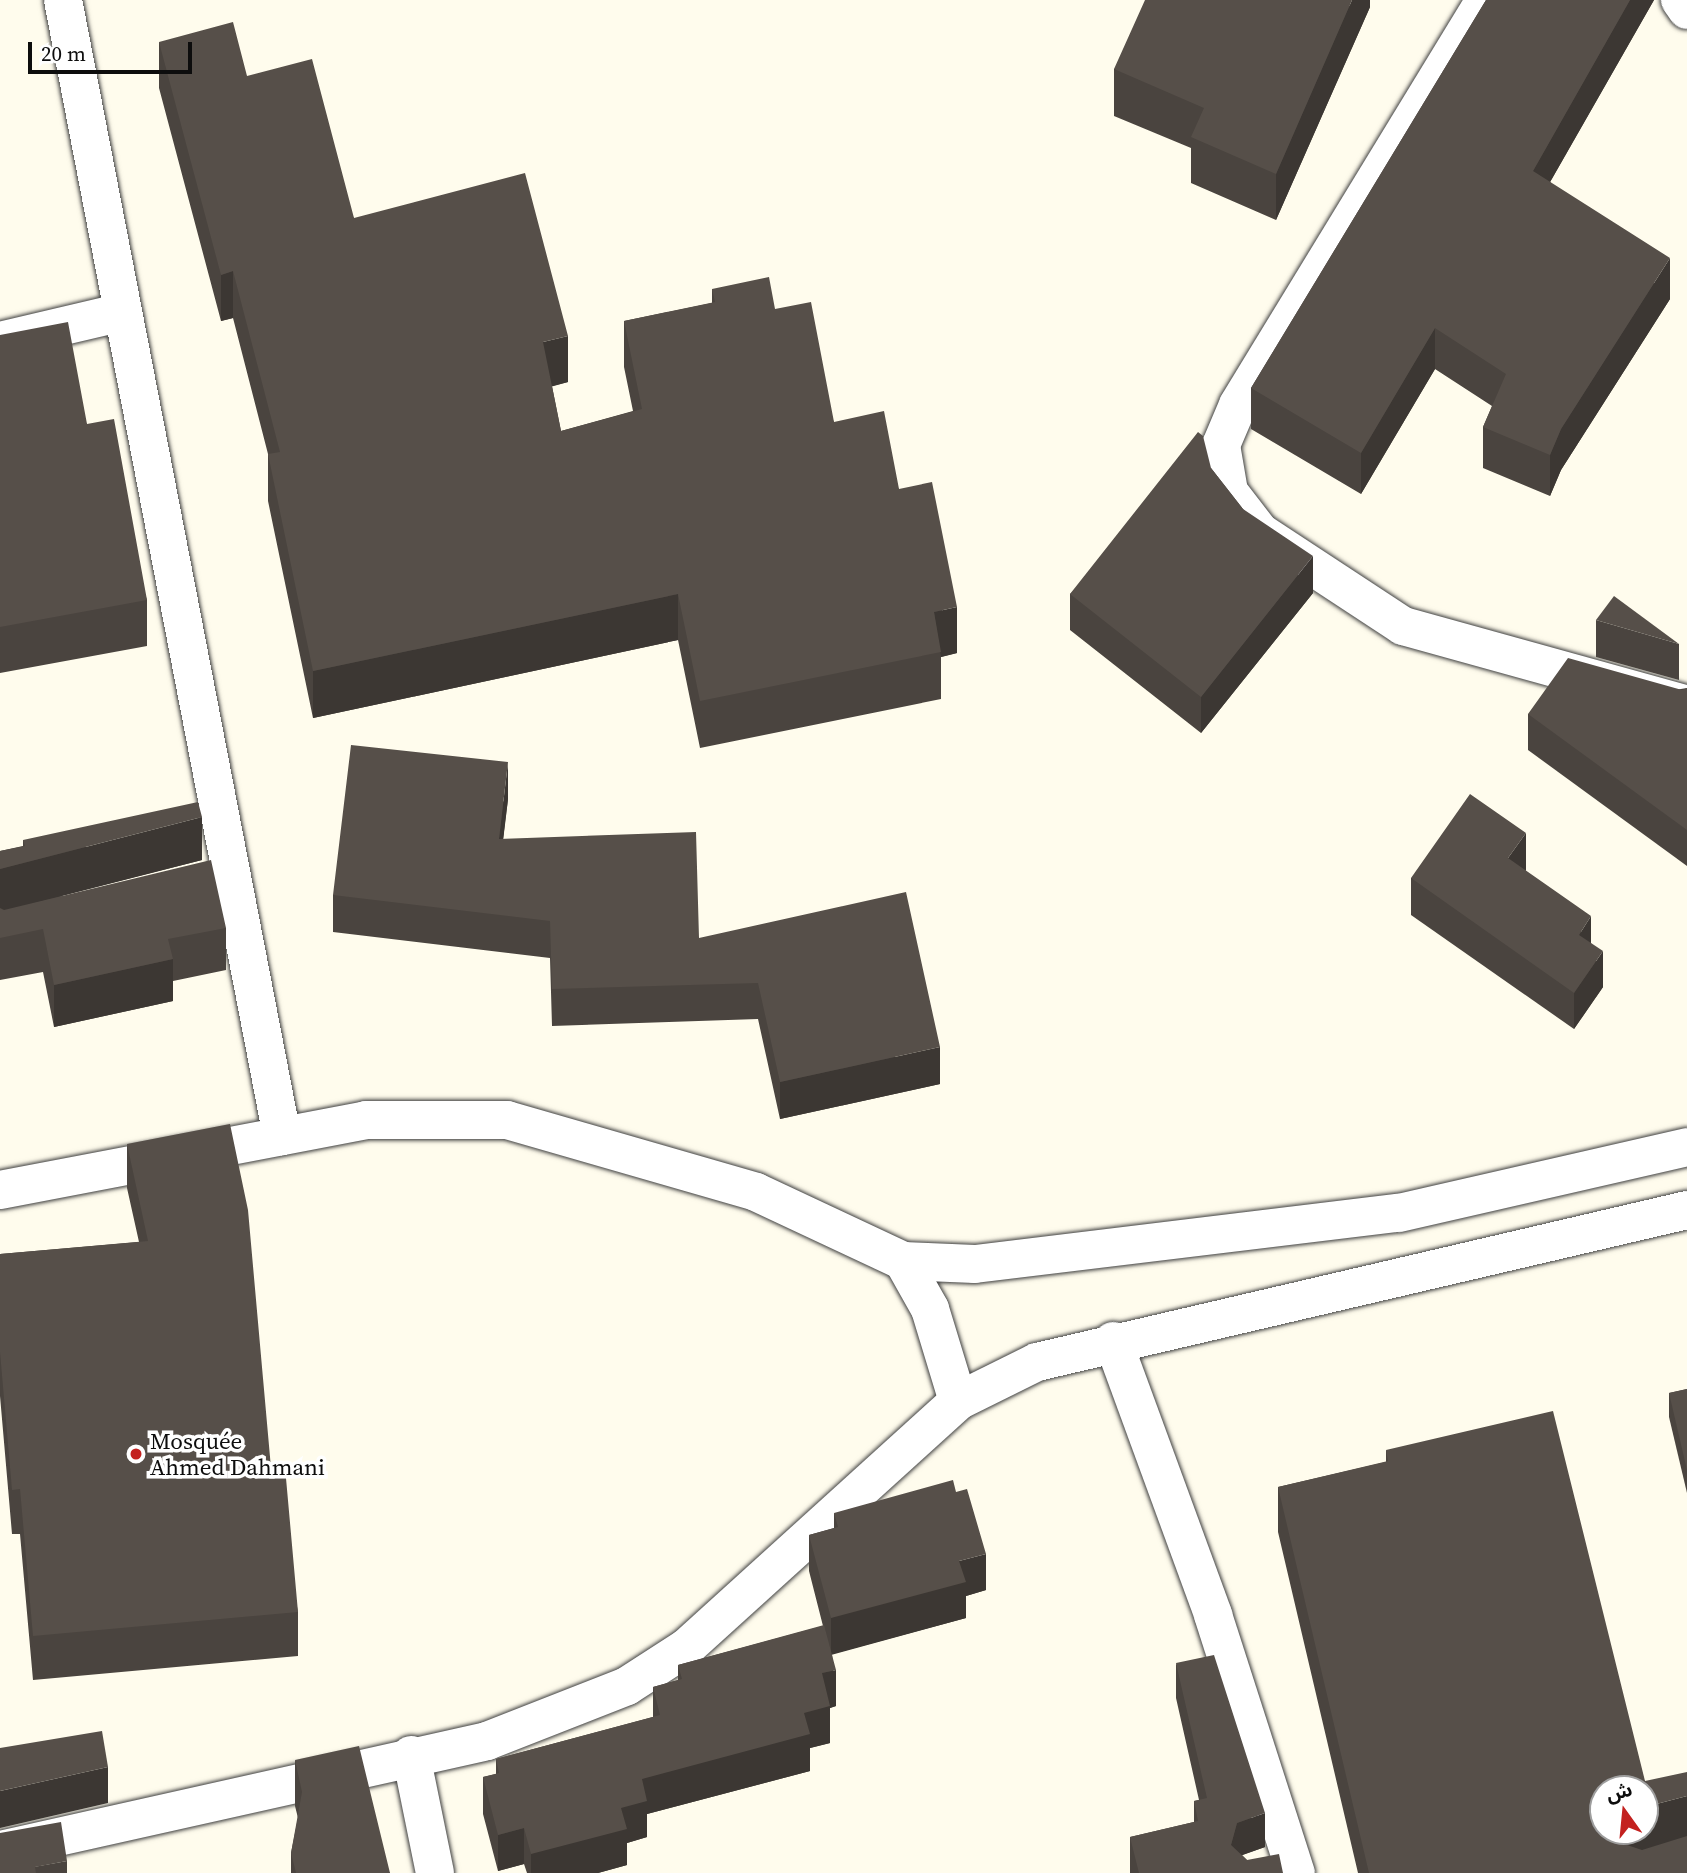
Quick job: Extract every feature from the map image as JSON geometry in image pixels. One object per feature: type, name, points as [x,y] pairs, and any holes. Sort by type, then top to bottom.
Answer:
[{"type":"street","points":[[63,0],[123,312],[216,880],[282,1136]]},
{"type":"street","points":[[1485,0],[1238,405],[1221,445],[1229,492],[1260,532],[1403,626],[1687,705]]},
{"type":"street","points":[[1680,0],[1687,10]]},
{"type":"street","points":[[0,341],[123,312]]},
{"type":"street","points":[[0,1190],[366,1120],[507,1120],[756,1192],[902,1261],[989,1262],[1399,1213],[1509,1192],[1687,1147]]},
{"type":"street","points":[[1561,1178],[1565,1239]]},
{"type":"street","points":[[0,1850],[411,1755],[487,1741],[637,1680],[686,1648],[958,1401],[1037,1362],[1113,1341],[1687,1210]]},
{"type":"street","points":[[902,1261],[930,1309],[958,1401]]},
{"type":"street","points":[[1113,1341],[1213,1615],[1294,1868],[1252,1873]]},
{"type":"street","points":[[411,1755],[435,1873]]},
{"type":"building","points":[[1145,0],[1352,0],[1276,174],[1191,137],[1204,108],[1114,69]]},
{"type":"building","points":[[1486,0],[1630,0],[1533,171],[1670,258],[1561,429],[1550,455],[1483,427],[1506,374],[1435,328],[1361,453],[1251,388]]},
{"type":"building","points":[[233,22],[247,76],[312,59],[354,218],[525,173],[568,336],[543,342],[561,431],[642,409],[624,321],[715,302],[712,289],[769,277],[775,309],[811,302],[834,422],[884,411],[899,489],[932,482],[957,607],[934,612],[941,652],[700,701],[678,594],[313,671],[268,454],[280,452],[233,271],[221,275],[159,42]]},
{"type":"building","points":[[68,322],[87,424],[114,419],[147,600],[0,627],[0,335]]},
{"type":"building","points":[[1198,432],[1203,436],[1211,468],[1243,509],[1313,556],[1201,697],[1070,594]]},
{"type":"building","points":[[1614,596],[1679,644],[1596,620]]},
{"type":"building","points":[[1568,658],[1682,690],[1687,688],[1687,830],[1528,714]]},
{"type":"building","points":[[351,745],[508,762],[499,839],[696,832],[699,938],[906,892],[940,1047],[780,1082],[758,983],[552,989],[550,921],[333,895]]},
{"type":"building","points":[[1470,794],[1526,833],[1508,858],[1591,916],[1579,935],[1603,951],[1574,993],[1411,878]]},
{"type":"building","points":[[198,802],[202,817],[0,869],[0,851],[25,846],[23,840]]},
{"type":"building","points":[[211,860],[226,928],[168,939],[173,959],[54,985],[43,929],[0,938],[0,908],[4,910]]},
{"type":"building","name":"Mosquée Ahmed Dahmani","points":[[230,1124],[248,1210],[271,1468],[285,1467],[298,1612],[33,1636],[20,1489],[12,1490],[0,1352],[0,1254],[148,1241],[127,1144]]},
{"type":"building","points":[[1687,1389],[1687,1470],[1669,1393]]},
{"type":"building","points":[[1553,1411],[1644,1775],[1589,1775],[1589,1845],[1627,1845],[1642,1850],[1687,1836],[1687,1873],[1369,1873],[1278,1487],[1388,1461],[1386,1450]]},
{"type":"building","points":[[953,1480],[956,1492],[967,1489],[986,1554],[959,1561],[966,1582],[831,1618],[809,1535],[838,1527],[834,1513]]},
{"type":"building","points":[[824,1625],[836,1670],[822,1673],[830,1706],[804,1713],[810,1734],[642,1779],[647,1801],[621,1808],[627,1829],[531,1854],[524,1828],[498,1835],[483,1777],[499,1773],[496,1759],[660,1715],[653,1687],[682,1679],[678,1665]]},
{"type":"building","points":[[1214,1655],[1265,1813],[1237,1823],[1231,1845],[1247,1860],[1279,1854],[1283,1873],[1139,1873],[1130,1837],[1198,1821],[1194,1801],[1207,1798],[1176,1663]]},
{"type":"building","points":[[102,1731],[108,1767],[0,1791],[0,1748]]},
{"type":"building","points":[[359,1746],[390,1873],[296,1873],[291,1853],[302,1792],[295,1760]]},
{"type":"building","points":[[1687,1772],[1687,1796],[1659,1803],[1659,1778]]},
{"type":"building","points":[[61,1822],[67,1861],[35,1867],[36,1873],[0,1873],[0,1833]]},
{"type":"place","name":"Mosquée Ahmed Dahmani","points":[[136,1454]]}]
